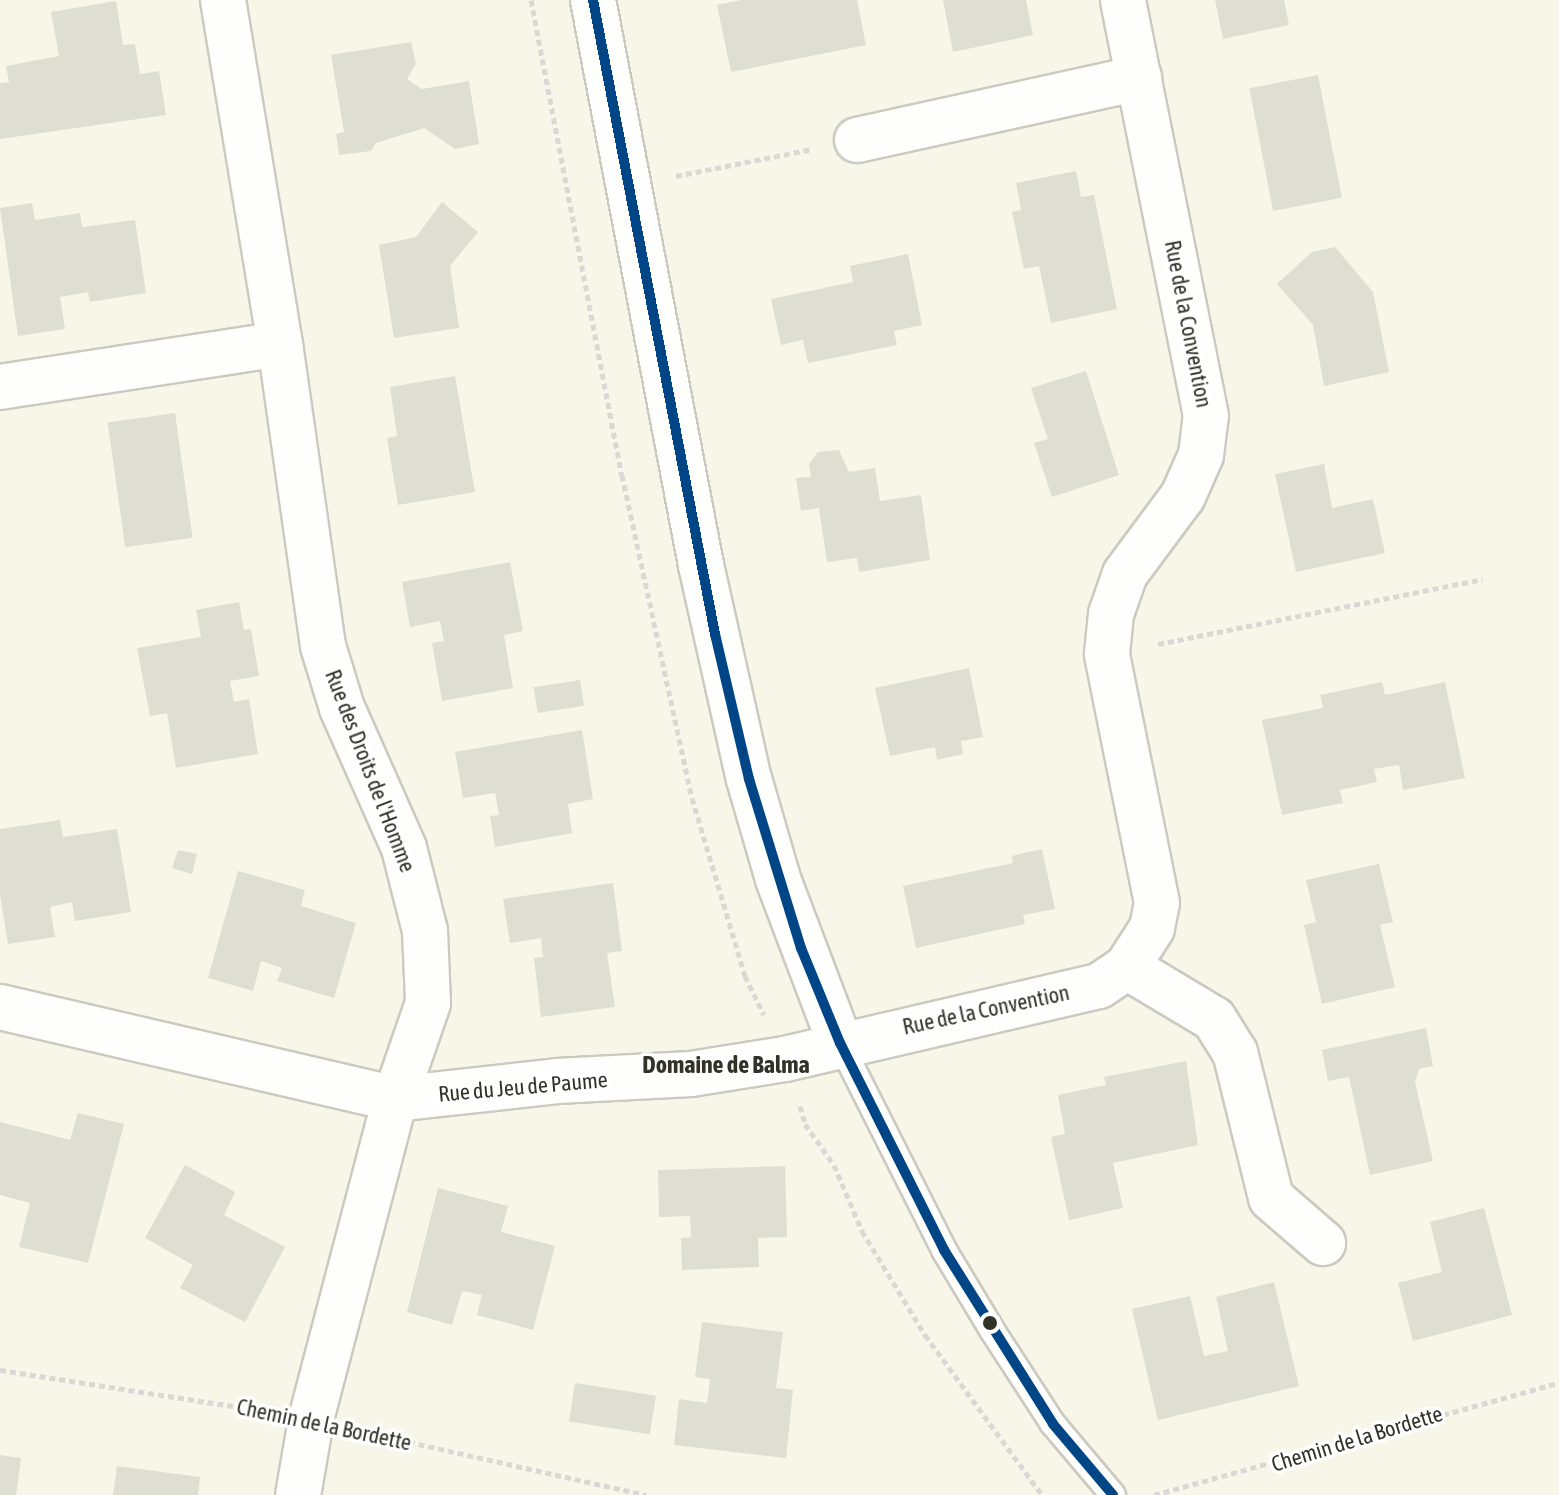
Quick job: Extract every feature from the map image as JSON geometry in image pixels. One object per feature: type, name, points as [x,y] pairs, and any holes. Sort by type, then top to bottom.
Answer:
[{"type":"street","name":"Rue des Droits de l'Homme","points":[[223,0],[280,344],[323,646],[342,708],[404,848],[425,931],[428,1003],[395,1099]]},
{"type":"street","points":[[593,0],[707,593],[745,764],[787,907],[840,1043]]},
{"type":"street","name":"Rue de la Convention","points":[[840,1043],[1099,986],[1127,967],[1152,928],[1157,903],[1107,654],[1111,614],[1125,574],[1183,496],[1201,455],[1206,416],[1123,0]]},
{"type":"street","points":[[857,140],[1139,78]]},
{"type":"street","points":[[0,387],[280,344]]},
{"type":"street","points":[[1127,967],[1214,1019],[1235,1052],[1271,1198],[1323,1243]]},
{"type":"street","name":"Rue du Jeu de Paume","points":[[0,1007],[395,1099],[691,1074],[785,1059],[840,1043]]},
{"type":"street","points":[[298,1495],[311,1420],[395,1099]]},
{"type":"lane","points":[[840,1043],[944,1250],[1053,1424],[1113,1495]]},
{"type":"path","points":[[690,173],[857,140]]},
{"type":"path","points":[[1107,654],[1483,579]]},
{"type":"path","name":"Chemin de la Bordette","points":[[0,1370],[311,1420],[646,1495]]},
{"type":"path","name":"Chemin de la Bordette","points":[[1154,1495],[1559,1383]]},
{"type":"building","points":[[741,0],[857,0],[866,45],[731,72],[717,5]]},
{"type":"building","points":[[943,0],[1026,0],[1033,35],[953,52]]},
{"type":"building","points":[[1215,0],[1284,0],[1289,25],[1223,39]]},
{"type":"building","points":[[116,1],[123,45],[135,44],[140,74],[159,71],[166,115],[0,139],[0,83],[9,82],[6,66],[59,56],[51,12]]},
{"type":"building","points":[[411,42],[416,64],[407,79],[422,89],[469,81],[479,144],[455,149],[424,128],[376,143],[371,151],[339,155],[336,134],[344,132],[331,55]]},
{"type":"building","points":[[1318,75],[1342,198],[1273,211],[1249,88]]},
{"type":"building","points":[[1076,171],[1081,197],[1094,195],[1117,309],[1051,323],[1039,266],[1024,269],[1012,212],[1021,210],[1016,183]]},
{"type":"building","points":[[442,202],[478,232],[450,266],[459,328],[394,338],[379,245],[416,237]]},
{"type":"building","points":[[32,203],[35,220],[80,213],[82,227],[135,220],[146,293],[90,302],[88,292],[60,297],[65,329],[18,336],[0,208]]},
{"type":"building","points":[[1335,247],[1373,292],[1389,372],[1324,386],[1313,325],[1277,284],[1312,252]]},
{"type":"building","points":[[908,254],[922,325],[894,331],[897,345],[808,363],[803,340],[781,345],[771,299],[853,282],[850,266]]},
{"type":"building","points":[[1086,371],[1119,475],[1052,497],[1034,443],[1048,439],[1031,388]]},
{"type":"building","points":[[455,376],[475,492],[398,505],[387,438],[397,436],[390,387]]},
{"type":"building","points":[[175,413],[193,538],[125,547],[108,422]]},
{"type":"building","points":[[839,450],[849,472],[875,468],[880,501],[921,495],[930,560],[859,572],[857,558],[827,562],[819,508],[801,511],[796,478],[811,477],[809,464],[818,452]]},
{"type":"building","points":[[1324,464],[1332,508],[1373,499],[1385,553],[1296,572],[1275,474]]},
{"type":"building","points":[[510,562],[523,631],[504,635],[513,688],[442,701],[432,643],[444,641],[440,621],[410,627],[402,582]]},
{"type":"building","points":[[239,602],[244,630],[251,629],[259,676],[230,681],[234,702],[249,699],[258,754],[176,768],[167,713],[150,716],[137,648],[201,637],[196,610]]},
{"type":"building","points":[[969,668],[983,737],[961,741],[963,754],[937,760],[935,747],[890,756],[875,688]]},
{"type":"building","points":[[580,680],[584,706],[538,713],[534,687]]},
{"type":"building","points":[[1382,682],[1385,695],[1445,682],[1465,778],[1403,790],[1399,765],[1374,769],[1377,782],[1340,790],[1343,803],[1282,815],[1262,720],[1323,708],[1320,695]]},
{"type":"building","points":[[582,730],[593,799],[568,804],[572,833],[495,847],[490,816],[499,815],[495,793],[463,798],[455,752]]},
{"type":"building","points":[[60,820],[63,837],[117,829],[131,912],[75,921],[72,902],[50,907],[55,937],[8,944],[0,895],[0,829]]},
{"type":"building","points":[[1042,849],[1055,909],[1023,915],[1025,924],[916,948],[903,886],[1013,863],[1012,856]]},
{"type":"building","points":[[178,850],[197,854],[192,874],[172,868]]},
{"type":"building","points":[[1379,864],[1393,922],[1380,925],[1395,987],[1322,1004],[1304,925],[1316,922],[1306,880]]},
{"type":"building","points":[[238,871],[305,890],[301,906],[356,923],[334,998],[277,981],[282,968],[261,961],[253,991],[208,978]]},
{"type":"building","points":[[613,883],[622,951],[607,953],[615,1007],[541,1017],[534,958],[543,957],[541,938],[510,943],[503,899]]},
{"type":"building","points":[[1426,1028],[1433,1066],[1419,1069],[1415,1082],[1433,1161],[1370,1175],[1349,1077],[1328,1081],[1322,1050]]},
{"type":"building","points":[[1186,1061],[1198,1145],[1113,1163],[1123,1208],[1069,1220],[1051,1137],[1065,1134],[1058,1095],[1106,1085],[1104,1077]]},
{"type":"building","points":[[78,1113],[124,1124],[88,1263],[19,1247],[30,1203],[0,1195],[0,1122],[70,1140]]},
{"type":"building","points":[[185,1165],[235,1192],[224,1215],[285,1247],[245,1322],[180,1288],[193,1265],[145,1238]]},
{"type":"building","points":[[785,1166],[787,1237],[758,1238],[759,1267],[682,1270],[681,1238],[691,1237],[690,1216],[659,1217],[658,1170]]},
{"type":"building","points":[[438,1188],[508,1206],[501,1232],[555,1246],[533,1330],[477,1315],[482,1295],[462,1291],[452,1325],[407,1312]]},
{"type":"building","points":[[1484,1208],[1512,1315],[1413,1341],[1398,1283],[1442,1272],[1430,1222]]},
{"type":"building","points":[[1274,1282],[1299,1386],[1158,1420],[1132,1309],[1190,1296],[1204,1356],[1228,1351],[1216,1297]]},
{"type":"building","points":[[702,1322],[783,1332],[776,1388],[793,1390],[786,1458],[674,1445],[679,1399],[707,1403],[710,1379],[695,1377]]},
{"type":"building","points":[[575,1383],[656,1396],[650,1434],[569,1422]]},
{"type":"building","points":[[0,1455],[21,1458],[16,1495],[0,1495]]},
{"type":"building","points":[[117,1466],[200,1477],[198,1495],[113,1495]]},
{"type":"transit line","points":[[593,0],[715,634],[749,779],[801,948],[840,1043],[944,1250],[1053,1424],[1113,1495]]},
{"type":"district","name":"Domaine de Balma","points":[[726,1065]]}]
